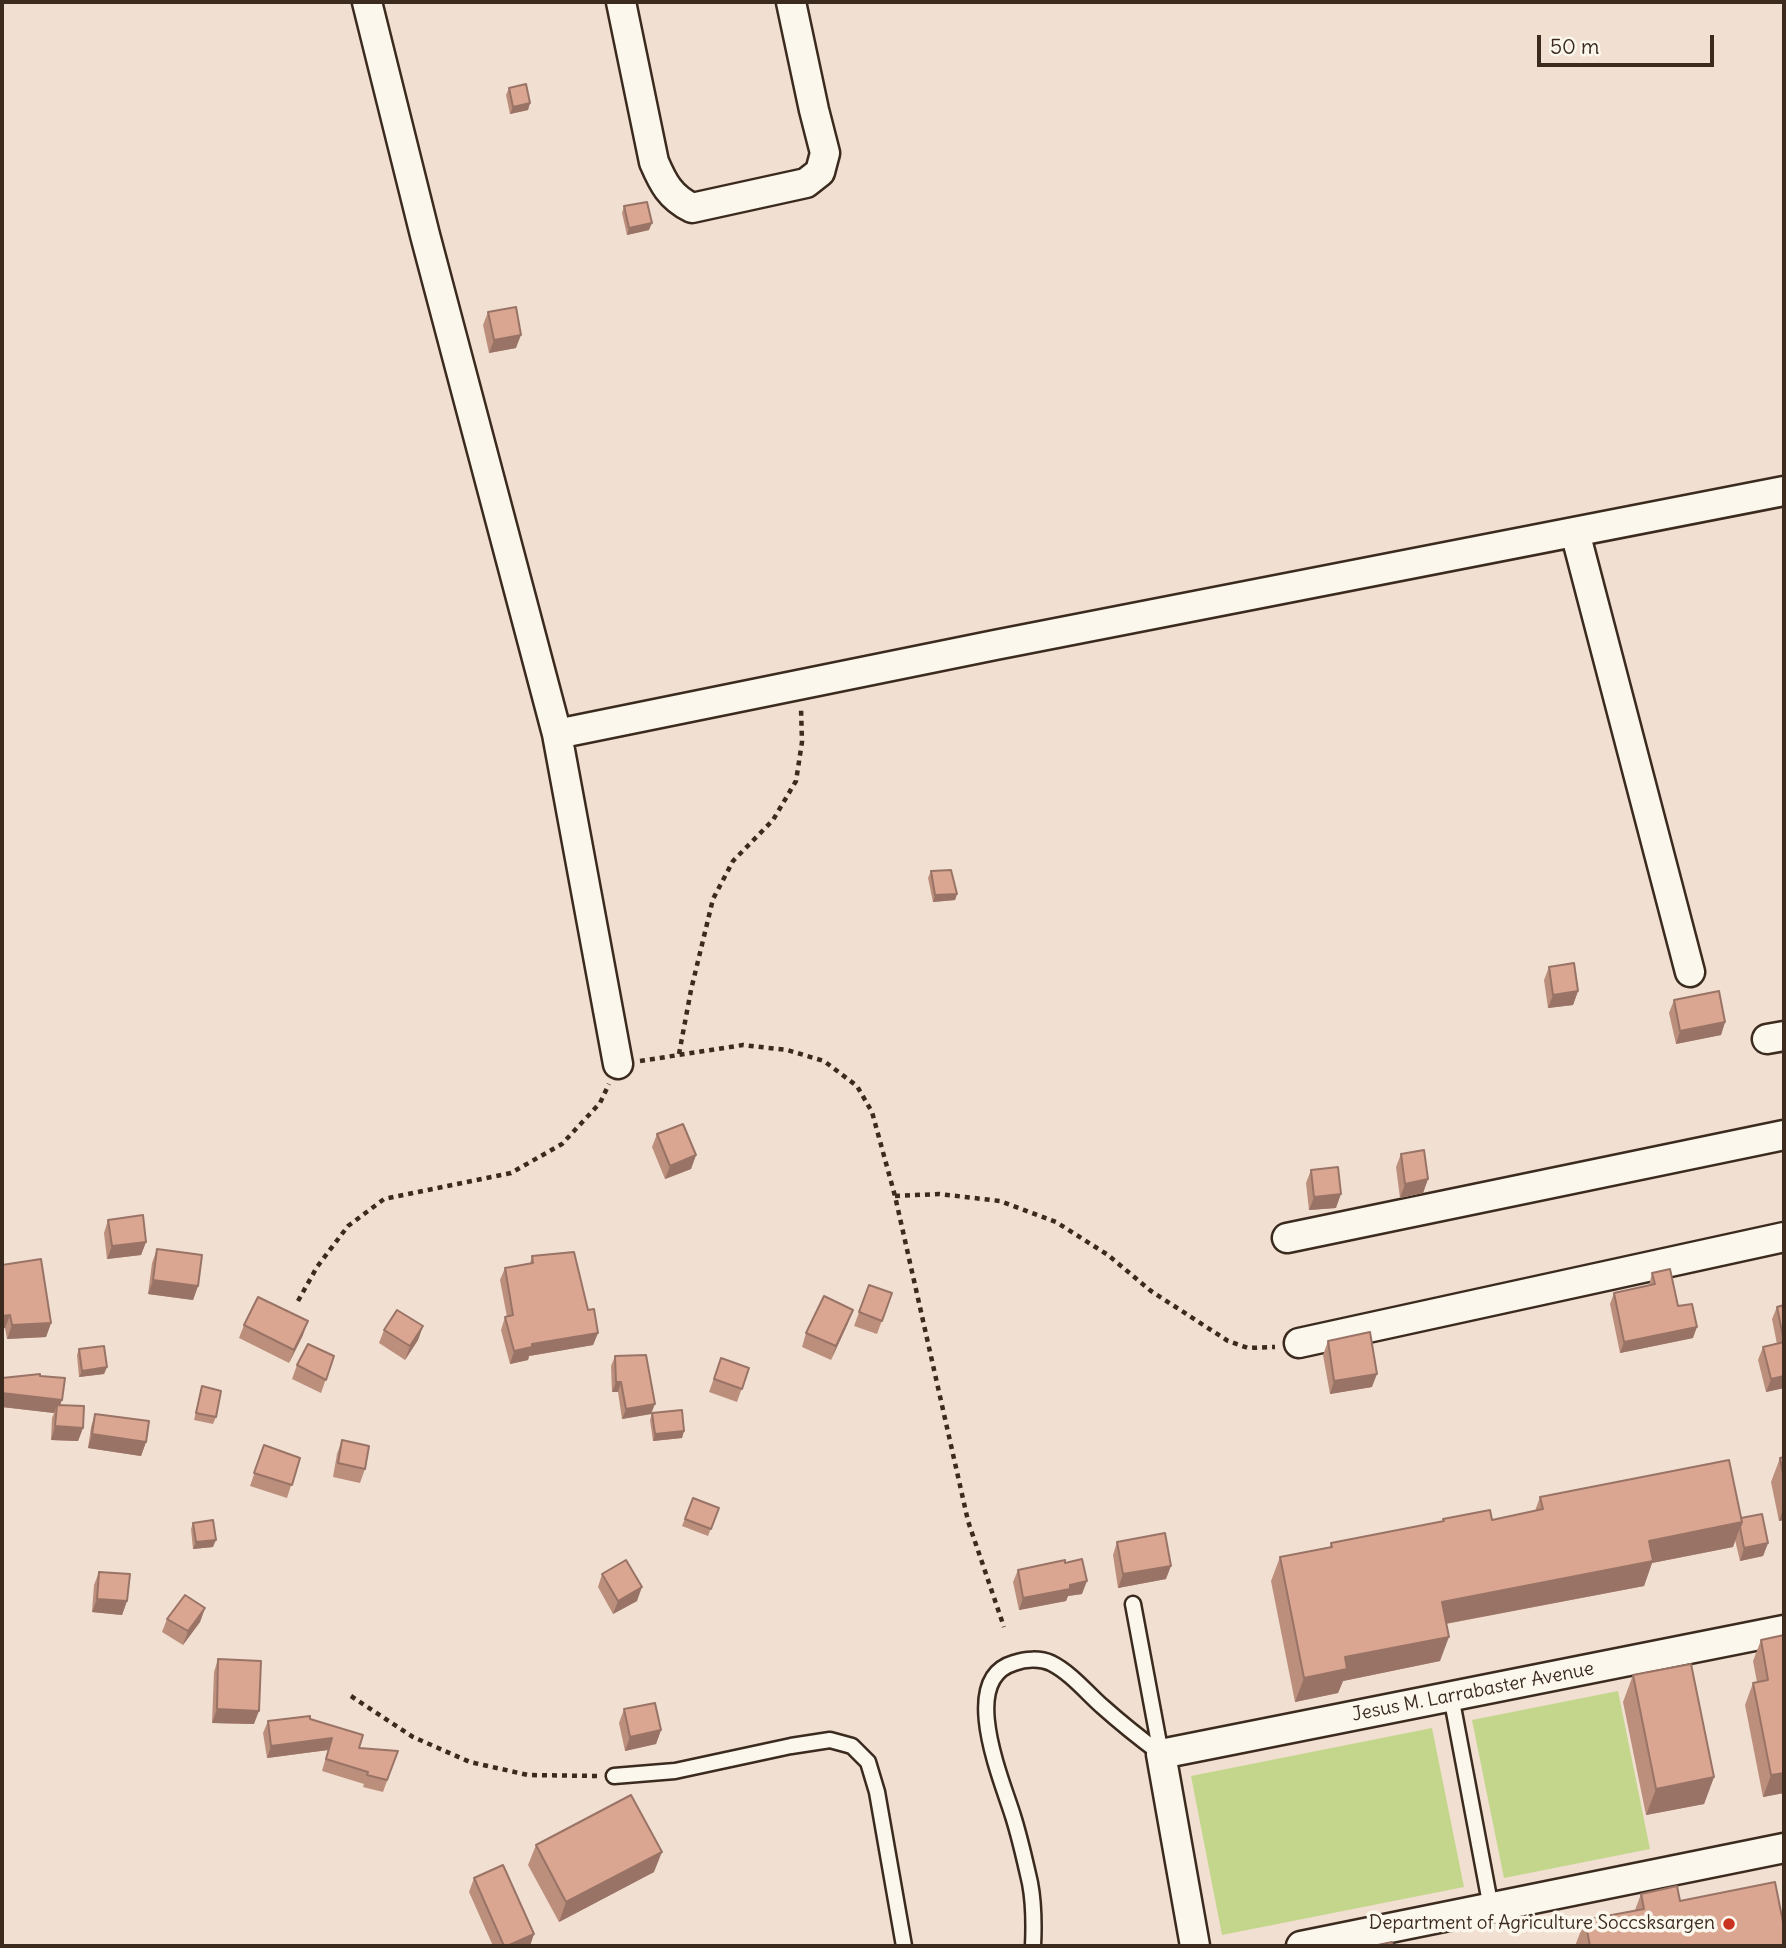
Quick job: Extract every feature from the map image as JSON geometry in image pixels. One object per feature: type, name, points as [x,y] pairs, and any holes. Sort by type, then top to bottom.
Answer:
[{"type":"street","points":[[367,2],[425,235],[557,734],[618,1064]]},
{"type":"street","points":[[621,2],[654,162],[663,183],[678,201],[692,208],[806,183],[820,172],[825,153],[792,2]]},
{"type":"street","points":[[557,734],[1784,491]]},
{"type":"street","points":[[1575,531],[1690,972]]},
{"type":"street","points":[[1287,1238],[1784,1135]]},
{"type":"street","points":[[1299,1343],[1784,1237]]},
{"type":"street","name":"Jesus M. Larrabaster Avenue","points":[[1161,1754],[1784,1630]]},
{"type":"street","points":[[1161,1754],[1195,1946]]},
{"type":"street","points":[[1301,1946],[1784,1849]]},
{"type":"lane","points":[[1133,1604],[1161,1754]]},
{"type":"lane","points":[[1033,1946],[1034,1917],[1030,1883],[1014,1818],[990,1743],[986,1713],[990,1683],[1005,1665],[1026,1659],[1049,1662],[1161,1754]]},
{"type":"lane","points":[[1451,1696],[1491,1908]]},
{"type":"lane","points":[[614,1776],[675,1771],[830,1740],[852,1746],[868,1762],[877,1792],[904,1946]]},
{"type":"path","points":[[679,1054],[713,899],[733,861],[773,820],[796,782],[802,742],[798,685]]},
{"type":"path","points":[[298,1301],[317,1267],[348,1226],[384,1199],[511,1173],[562,1144],[600,1103],[618,1064],[743,1045],[787,1050],[824,1061],[857,1086],[872,1112],[895,1196],[968,1521],[1004,1627]]},
{"type":"path","points":[[895,1196],[939,1194],[1000,1201],[1056,1222],[1108,1255],[1151,1291],[1228,1340],[1248,1348],[1299,1343]]},
{"type":"path","points":[[351,1696],[413,1737],[470,1762],[528,1775],[614,1776]]},
{"type":"green space","points":[[1618,1691],[1650,1849],[1504,1878],[1472,1720]]},
{"type":"green space","points":[[1432,1728],[1464,1887],[1222,1935],[1191,1776]]},
{"type":"building","points":[[526,84],[530,103],[513,107],[509,88]]},
{"type":"building","points":[[647,202],[652,223],[629,228],[624,206]]},
{"type":"building","points":[[516,307],[521,335],[494,340],[488,312]]},
{"type":"building","points":[[951,870],[957,894],[935,895],[931,871]]},
{"type":"building","points":[[1574,963],[1578,991],[1553,995],[1549,967]]},
{"type":"building","points":[[1719,991],[1725,1022],[1680,1031],[1674,1000]]},
{"type":"building","points":[[683,1124],[696,1155],[670,1166],[657,1134]]},
{"type":"building","points":[[1424,1150],[1428,1179],[1405,1184],[1401,1154]]},
{"type":"building","points":[[1338,1167],[1341,1194],[1314,1197],[1311,1170]]},
{"type":"building","points":[[143,1215],[146,1242],[112,1246],[108,1220]]},
{"type":"building","points":[[157,1249],[202,1255],[198,1286],[153,1280]]},
{"type":"building","points":[[574,1252],[588,1310],[594,1309],[598,1333],[532,1344],[532,1347],[514,1351],[505,1317],[513,1315],[505,1268],[533,1263],[532,1256]]},
{"type":"building","points":[[41,1259],[51,1323],[12,1325],[10,1315],[2,1316],[2,1265]]},
{"type":"building","points":[[1670,1269],[1678,1306],[1692,1304],[1697,1327],[1624,1342],[1614,1293],[1655,1284],[1652,1273]]},
{"type":"building","points":[[869,1285],[892,1293],[882,1321],[859,1312]]},
{"type":"building","points":[[824,1296],[853,1310],[836,1346],[806,1333]]},
{"type":"building","points":[[258,1297],[308,1321],[294,1350],[244,1325]]},
{"type":"building","points":[[1784,1305],[1784,1342],[1777,1307]]},
{"type":"building","points":[[397,1310],[423,1326],[410,1346],[384,1330]]},
{"type":"building","points":[[1370,1332],[1377,1374],[1334,1381],[1328,1341]]},
{"type":"building","points":[[1784,1342],[1784,1376],[1771,1379],[1763,1347]]},
{"type":"building","points":[[308,1344],[334,1356],[326,1380],[297,1365]]},
{"type":"building","points":[[104,1346],[107,1367],[82,1371],[79,1349]]},
{"type":"building","points":[[646,1355],[655,1404],[626,1409],[621,1382],[616,1382],[615,1356]]},
{"type":"building","points":[[721,1358],[749,1368],[742,1389],[714,1379]]},
{"type":"building","points":[[40,1374],[65,1378],[62,1400],[2,1393],[2,1378]]},
{"type":"building","points":[[202,1386],[221,1391],[216,1417],[196,1413]]},
{"type":"building","points":[[57,1405],[84,1406],[83,1428],[55,1426]]},
{"type":"building","points":[[682,1410],[684,1431],[655,1434],[652,1413]]},
{"type":"building","points":[[95,1414],[149,1421],[146,1442],[92,1434]]},
{"type":"building","points":[[342,1440],[369,1446],[365,1469],[338,1463]]},
{"type":"building","points":[[264,1445],[300,1458],[292,1485],[254,1473]]},
{"type":"building","points":[[1784,1457],[1784,1480],[1780,1458]]},
{"type":"building","points":[[1729,1460],[1742,1522],[1649,1541],[1653,1561],[1442,1602],[1449,1637],[1345,1657],[1347,1669],[1304,1678],[1280,1557],[1332,1547],[1331,1543],[1490,1510],[1492,1520],[1543,1509],[1540,1497]]},
{"type":"building","points":[[693,1498],[719,1508],[711,1529],[685,1519]]},
{"type":"building","points":[[1762,1514],[1768,1543],[1744,1548],[1741,1518]]},
{"type":"building","points":[[213,1520],[216,1540],[196,1542],[193,1523]]},
{"type":"building","points":[[1165,1533],[1171,1566],[1123,1574],[1117,1542]]},
{"type":"building","points":[[1082,1559],[1087,1581],[1070,1585],[1070,1589],[1023,1598],[1018,1570]]},
{"type":"building","points":[[626,1560],[642,1587],[618,1601],[602,1574]]},
{"type":"building","points":[[99,1572],[130,1574],[127,1601],[97,1599]]},
{"type":"building","points":[[185,1595],[205,1608],[188,1631],[167,1619]]},
{"type":"building","points":[[1784,1635],[1784,1773],[1771,1775],[1753,1683],[1768,1680],[1761,1640]]},
{"type":"building","points":[[218,1659],[261,1661],[259,1711],[217,1709]]},
{"type":"building","points":[[1691,1664],[1714,1777],[1656,1789],[1633,1675]]},
{"type":"building","points":[[655,1703],[661,1730],[630,1737],[624,1709]]},
{"type":"building","points":[[310,1716],[310,1719],[363,1735],[359,1748],[398,1751],[387,1780],[326,1759],[332,1738],[271,1746],[268,1721]]},
{"type":"building","points":[[631,1795],[662,1852],[566,1902],[536,1845]]},
{"type":"building","points":[[503,1865],[534,1934],[507,1946],[504,1946],[474,1878]]},
{"type":"building","points":[[1775,1882],[1784,1927],[1784,1946],[1590,1946],[1585,1920],[1644,1909],[1641,1894],[1677,1886],[1680,1901]]},
{"type":"building","points":[[1392,1942],[1393,1946],[1373,1946]]},
{"type":"place","name":"Department of Agriculture Soccsksargen","points":[[1729,1924]]}]
